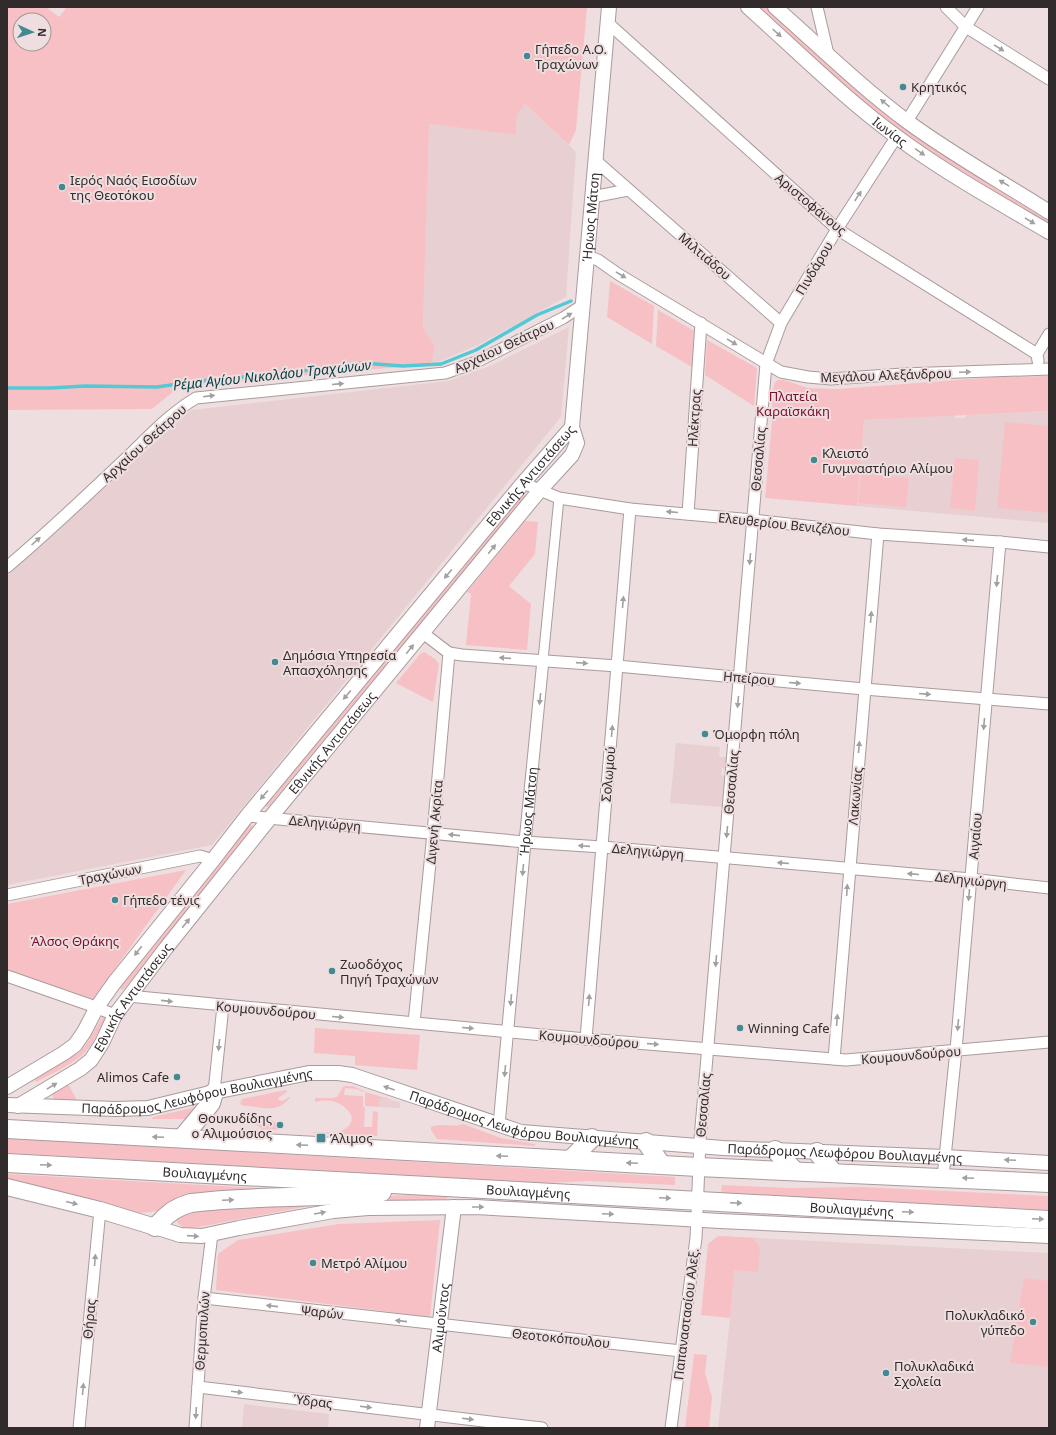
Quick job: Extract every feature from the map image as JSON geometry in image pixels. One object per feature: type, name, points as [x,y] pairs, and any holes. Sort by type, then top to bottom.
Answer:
[{"type":"main road","points":[[182,1138],[212,1103],[214,1092]]},
{"type":"main road","points":[[7,1129],[1049,1183]]},
{"type":"main road","points":[[571,1159],[592,1138]]},
{"type":"main road","points":[[646,1142],[661,1164]]},
{"type":"main road","points":[[775,1150],[795,1171]]},
{"type":"main road","points":[[817,1152],[833,1172]]},
{"type":"main road","name":"Βουλιαγμένης","points":[[7,1163],[1049,1220]]},
{"type":"main road","points":[[7,1187],[100,1210],[155,1227],[169,1214],[182,1206],[191,1203],[309,1196],[354,1195],[438,1186]]},
{"type":"street","name":"Ήρωος Μάτση","points":[[572,426],[609,7]]},
{"type":"street","name":"Ιωνίας","points":[[748,7],[842,91],[897,136],[931,160],[1049,232]]},
{"type":"street","name":"Ιωνίας","points":[[775,7],[857,82],[907,121],[964,159],[1049,212]]},
{"type":"street","points":[[817,7],[828,54]]},
{"type":"street","points":[[946,7],[966,27],[1049,79]]},
{"type":"street","points":[[907,121],[978,7]]},
{"type":"street","name":"Αριστοφάνους","points":[[608,23],[837,229],[1037,354]]},
{"type":"street","name":"Πινδάρου","points":[[766,364],[781,323],[837,229],[897,136]]},
{"type":"street","name":"Μιλτιάδου","points":[[596,161],[781,323]]},
{"type":"street","points":[[592,197],[628,190]]},
{"type":"street","name":"Μεγάλου Αλεξάνδρου","points":[[587,256],[598,260],[618,274],[781,372],[808,377],[831,378],[1044,369]]},
{"type":"street","name":"Αρχαίου Θεάτρου","points":[[7,567],[184,405],[196,398],[444,374],[474,363],[563,318],[583,305]]},
{"type":"street","name":"Ηλέκτρας","points":[[688,514],[701,323]]},
{"type":"street","points":[[1044,369],[1037,354],[1049,334]]},
{"type":"street","name":"Θεσσαλίας","points":[[697,1200],[698,1166],[766,364]]},
{"type":"street","name":"Εθνικής Αντιστάσεως","points":[[7,1087],[75,1045],[114,983],[213,860],[246,816],[572,426]]},
{"type":"street","name":"Εθνικής Αντιστάσεως","points":[[13,1106],[91,1060],[102,1043],[115,1016],[128,996],[270,818],[540,490],[572,455],[577,443],[572,426]]},
{"type":"street","name":"Ελευθερίου Βενιζέλου","points":[[523,483],[559,498],[630,509],[753,520],[878,534],[1000,542],[1049,547]]},
{"type":"street","name":"Ήρωος Μάτση","points":[[500,1125],[525,842],[559,498]]},
{"type":"street","name":"Σολωμού","points":[[586,1039],[630,509]]},
{"type":"street","name":"Λακωνίας","points":[[834,1059],[878,534]]},
{"type":"street","name":"Αιγαίου","points":[[943,1177],[956,1050],[1000,542]]},
{"type":"street","points":[[423,633],[449,653]]},
{"type":"street","name":"Ηπείρου","points":[[449,653],[617,666],[864,689],[1049,704]]},
{"type":"street","name":"Διγενή Ακρίτα","points":[[414,1024],[449,653]]},
{"type":"street","name":"Δεληγιώργη","points":[[246,816],[1049,888]]},
{"type":"street","name":"Τραχώνων","points":[[7,894],[200,856],[213,860]]},
{"type":"street","points":[[7,976],[97,1008],[115,1016]]},
{"type":"street","name":"Κουμουνδούρου","points":[[128,996],[414,1024],[834,1059],[856,1060],[1049,1042]]},
{"type":"street","points":[[214,1092],[223,1006]]},
{"type":"street","name":"Παράδρομος Λεωφόρου Βουλιαγμένης","points":[[13,1106],[116,1109],[148,1108],[214,1092],[309,1073],[338,1073],[352,1075],[521,1132],[700,1146],[1049,1163]]},
{"type":"street","name":"Παπαναστασίου Αλεξ.","points":[[671,1428],[696,1238],[697,1200]]},
{"type":"street","name":"Αλιμούντος","points":[[428,1422],[454,1207]]},
{"type":"street","points":[[155,1227],[191,1236],[202,1236],[334,1211],[362,1208],[495,1207],[696,1220],[1049,1236]]},
{"type":"street","name":"Θήρας","points":[[79,1428],[100,1210]]},
{"type":"street","name":"Θερμοπυλών","points":[[195,1428],[204,1298],[212,1234]]},
{"type":"street","name":"Ψαρών","points":[[204,1298],[440,1325]]},
{"type":"street","name":"Θεοτοκόπουλου","points":[[440,1325],[682,1351]]},
{"type":"street","name":"Ύδρας","points":[[198,1387],[428,1422],[542,1428]]},
{"type":"shaded area","points":[[525,104],[576,152],[566,297],[478,345],[431,365],[435,347],[423,327],[428,124],[516,135],[517,115]]},
{"type":"shaded area","points":[[569,327],[561,417],[212,845],[7,885],[7,576],[191,410],[448,381],[490,366]]},
{"type":"shaded area","points":[[1049,411],[1049,523],[857,506],[864,420],[955,415],[955,418],[965,418],[966,415]]},
{"type":"shaded area","points":[[676,743],[720,747],[719,757],[727,757],[726,769],[722,768],[721,775],[725,776],[722,807],[670,803]]},
{"type":"shaded area","points":[[380,1098],[400,1102],[400,1108],[379,1107]]},
{"type":"shaded area","name":"Πολυκλαδικά Σχολεία","points":[[718,1236],[1049,1253],[1049,1428],[718,1428],[730,1318]]},
{"type":"shaded area","points":[[244,1404],[329,1414],[328,1428],[242,1428]]},
{"type":"green space","points":[[7,7],[46,7],[59,17],[67,7],[587,7],[576,130],[569,145],[525,104],[517,115],[516,135],[429,124],[423,327],[435,347],[431,365],[179,387],[152,409],[7,410]]},
{"type":"green space","points":[[757,7],[767,7],[851,83],[1049,217],[1049,225],[904,135],[866,105]]},
{"type":"green space","points":[[610,281],[654,306],[652,344],[607,317]]},
{"type":"green space","points":[[658,310],[694,331],[692,367],[656,346]]},
{"type":"green space","points":[[707,340],[757,368],[754,406],[705,375]]},
{"type":"green space","name":"Πλατεία Καραϊσκάκη","points":[[1049,376],[1049,411],[864,420],[857,506],[765,498],[772,421],[773,389],[775,382],[778,380],[784,380],[808,388],[838,389],[997,377]]},
{"type":"green space","points":[[1005,422],[1049,426],[1049,513],[997,508]]},
{"type":"green space","points":[[955,458],[979,460],[975,511],[950,508]]},
{"type":"green space","points":[[861,474],[909,478],[906,507],[858,503]]},
{"type":"green space","points":[[520,495],[525,495],[525,497],[269,806],[266,807],[265,805]]},
{"type":"green space","points":[[525,521],[538,522],[535,554],[509,586],[531,604],[527,650],[466,645],[471,594],[467,592]]},
{"type":"green space","points":[[424,652],[435,659],[439,664],[433,702],[396,683],[421,653]]},
{"type":"green space","points":[[249,825],[253,826],[253,830],[125,988],[121,990],[120,987]]},
{"type":"green space","name":"Άλσος Θράκης","points":[[186,870],[93,999],[7,970],[7,904]]},
{"type":"green space","points":[[103,1016],[106,1018],[93,1042],[82,1055],[66,1066],[36,1082],[34,1079],[80,1052]]},
{"type":"green space","points":[[315,1028],[420,1035],[417,1070],[355,1065],[355,1056],[314,1053]]},
{"type":"green space","points":[[68,1084],[76,1100],[55,1101],[52,1094]]},
{"type":"green space","points":[[344,1086],[353,1086],[364,1091],[345,1088],[344,1095],[363,1096],[363,1107],[365,1107],[364,1127],[372,1127],[373,1111],[378,1112],[377,1136],[312,1133],[343,1130],[352,1122],[350,1112],[342,1105],[329,1101],[315,1102],[315,1098],[337,1097]]},
{"type":"green space","points":[[286,1090],[287,1092],[278,1098],[279,1100],[283,1101],[289,1097],[290,1098],[274,1108],[244,1106],[240,1104],[242,1099]]},
{"type":"green space","points":[[365,1092],[393,1100],[380,1098],[379,1107],[365,1106]]},
{"type":"green space","points":[[196,1107],[189,1119],[152,1119],[153,1117]]},
{"type":"green space","points":[[243,1118],[272,1120],[278,1124],[278,1129],[262,1129],[254,1123],[243,1122]]},
{"type":"green space","points":[[463,1124],[501,1138],[535,1144],[535,1146],[437,1139],[431,1130],[431,1127],[435,1126]]},
{"type":"green space","points":[[7,1138],[675,1177],[675,1185],[588,1181],[544,1183],[7,1153]]},
{"type":"green space","points":[[7,1174],[308,1191],[129,1214],[7,1181]]},
{"type":"green space","points":[[722,1185],[788,1188],[862,1187],[1049,1196],[1049,1210],[721,1193]]},
{"type":"green space","points":[[448,1194],[447,1199],[324,1203],[188,1229],[182,1227],[177,1222],[184,1210],[346,1197]]},
{"type":"green space","points":[[440,1220],[430,1317],[216,1290],[218,1254],[238,1240],[339,1224]]},
{"type":"green space","points":[[718,1236],[753,1238],[760,1248],[758,1272],[734,1270],[730,1318],[701,1315],[708,1244]]},
{"type":"green space","name":"Πολυκλαδικό γύπεδο","points":[[1024,1278],[1049,1281],[1049,1367],[1010,1363]]},
{"type":"green space","points":[[694,1354],[707,1355],[705,1373],[712,1397],[709,1428],[685,1428]]},
{"type":"waterway","name":"Ρέμα Αγίου Νικολάου Τραχώνων","points":[[7,388],[85,386],[157,387],[199,381],[280,374],[362,363],[403,366],[441,364],[476,350],[537,315],[571,301]]},
{"type":"place","name":"Γήπεδο Α.Ο. Τραχώνων","points":[[527,56]]},
{"type":"place","name":"Κρητικός","points":[[903,87]]},
{"type":"place","name":"Ιερός Ναός Εισοδίων της Θεοτόκου","points":[[62,187]]},
{"type":"place","name":"Κλειστό Γυνμναστήριο Αλίμου","points":[[814,460]]},
{"type":"place","name":"Δημόσια Υπηρεσία Απασχόλησης","points":[[275,662]]},
{"type":"place","name":"Όμορφη πόλη","points":[[705,734]]},
{"type":"place","name":"Γήπεδο τένις","points":[[115,900]]},
{"type":"place","name":"Ζωοδόχος Πηγή Τραχώνων","points":[[332,971]]},
{"type":"place","name":"Winning Cafe","points":[[740,1028]]},
{"type":"place","name":"Alimos Cafe","points":[[177,1077]]},
{"type":"place","name":"Θουκυδίδης ο Αλιμούσιος","points":[[280,1125]]},
{"type":"place","name":"Άλιμος","points":[[321,1138]]},
{"type":"place","name":"Μετρό Αλίμου","points":[[313,1263]]},
{"type":"place","name":"Πολυκλαδικό γύπεδο","points":[[1033,1322]]},
{"type":"place","name":"Πολυκλαδικά Σχολεία","points":[[886,1373]]}]
